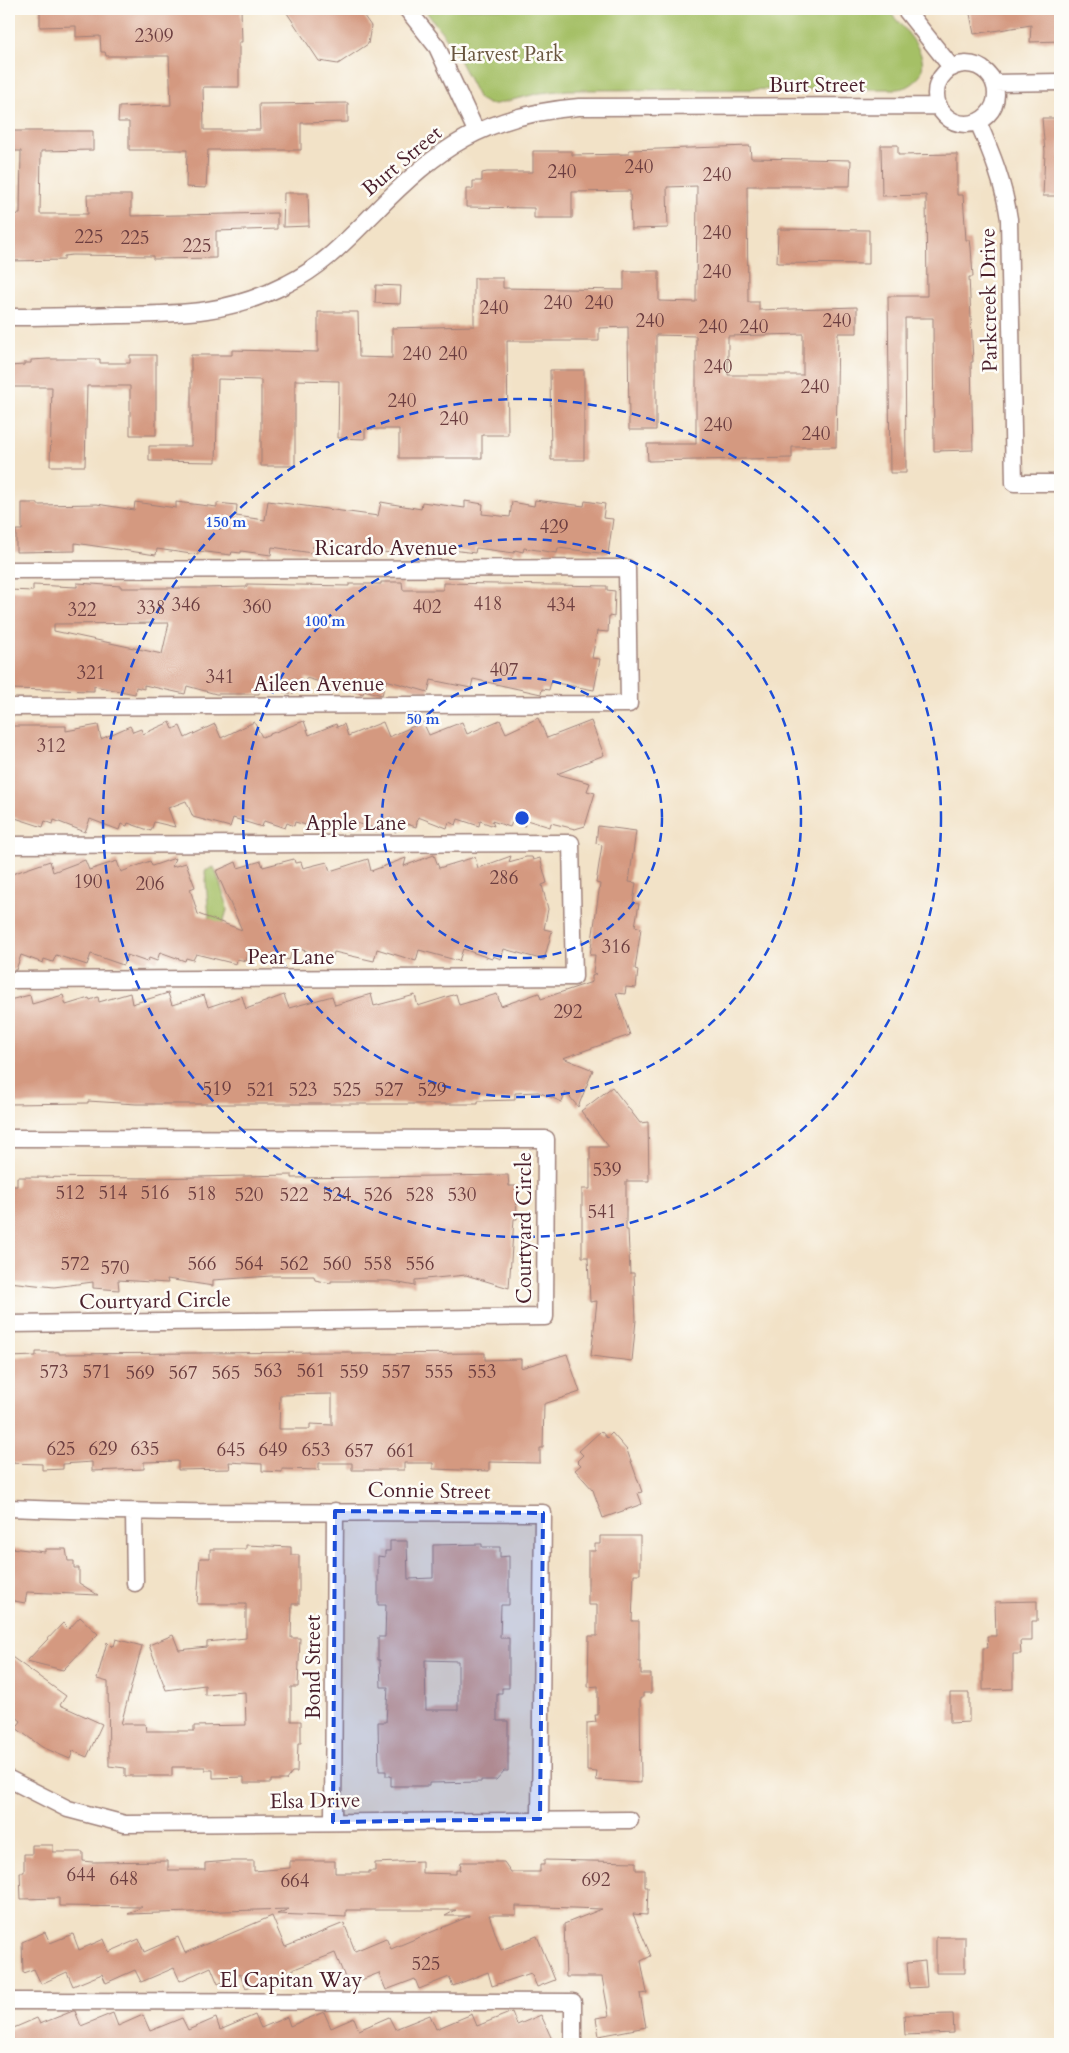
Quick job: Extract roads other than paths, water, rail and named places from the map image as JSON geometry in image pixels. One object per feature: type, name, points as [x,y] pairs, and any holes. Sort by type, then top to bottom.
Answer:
[{"type":"street","points":[[407,9],[437,47],[476,131]]},
{"type":"street","points":[[904,9],[952,68]]},
{"type":"street","points":[[966,64],[976,65],[986,70],[995,83],[995,104],[987,116],[978,122],[964,124],[955,122],[944,114],[936,98],[937,86],[944,73],[952,68],[966,64]]},
{"type":"street","points":[[995,83],[1060,82]]},
{"type":"street","name":"Burt Street","points":[[9,317],[186,314],[224,308],[268,293],[310,271],[330,256],[409,178],[446,148],[476,131],[529,114],[579,107],[939,106]]},
{"type":"street","name":"Parkcreek Drive","points":[[978,122],[992,153],[1005,191],[1009,219],[1014,483],[1060,483]]},
{"type":"street","name":"Ricardo Avenue","points":[[9,570],[627,568],[629,704]]},
{"type":"street","name":"Aileen Avenue","points":[[9,707],[629,704]]},
{"type":"street","name":"Apple Lane","points":[[9,845],[571,843],[574,977]]},
{"type":"street","name":"Pear Lane","points":[[9,980],[574,977]]},
{"type":"street","name":"Courtyard Circle","points":[[9,1138],[546,1139],[545,1318],[9,1324]]},
{"type":"street","name":"Connie Street","points":[[9,1508],[134,1513],[335,1511],[542,1513],[540,1819]]},
{"type":"street","name":"Bond Street","points":[[333,1822],[335,1511]]},
{"type":"street","points":[[134,1513],[135,1583]]},
{"type":"street","name":"Elsa Drive","points":[[9,1779],[68,1809],[126,1824],[540,1819],[630,1820]]},
{"type":"street","name":"El Capitan Way","points":[[9,2002],[573,2002],[573,2044]]},
{"type":"park label","name":"Harvest Park","points":[[507,54]]}]
